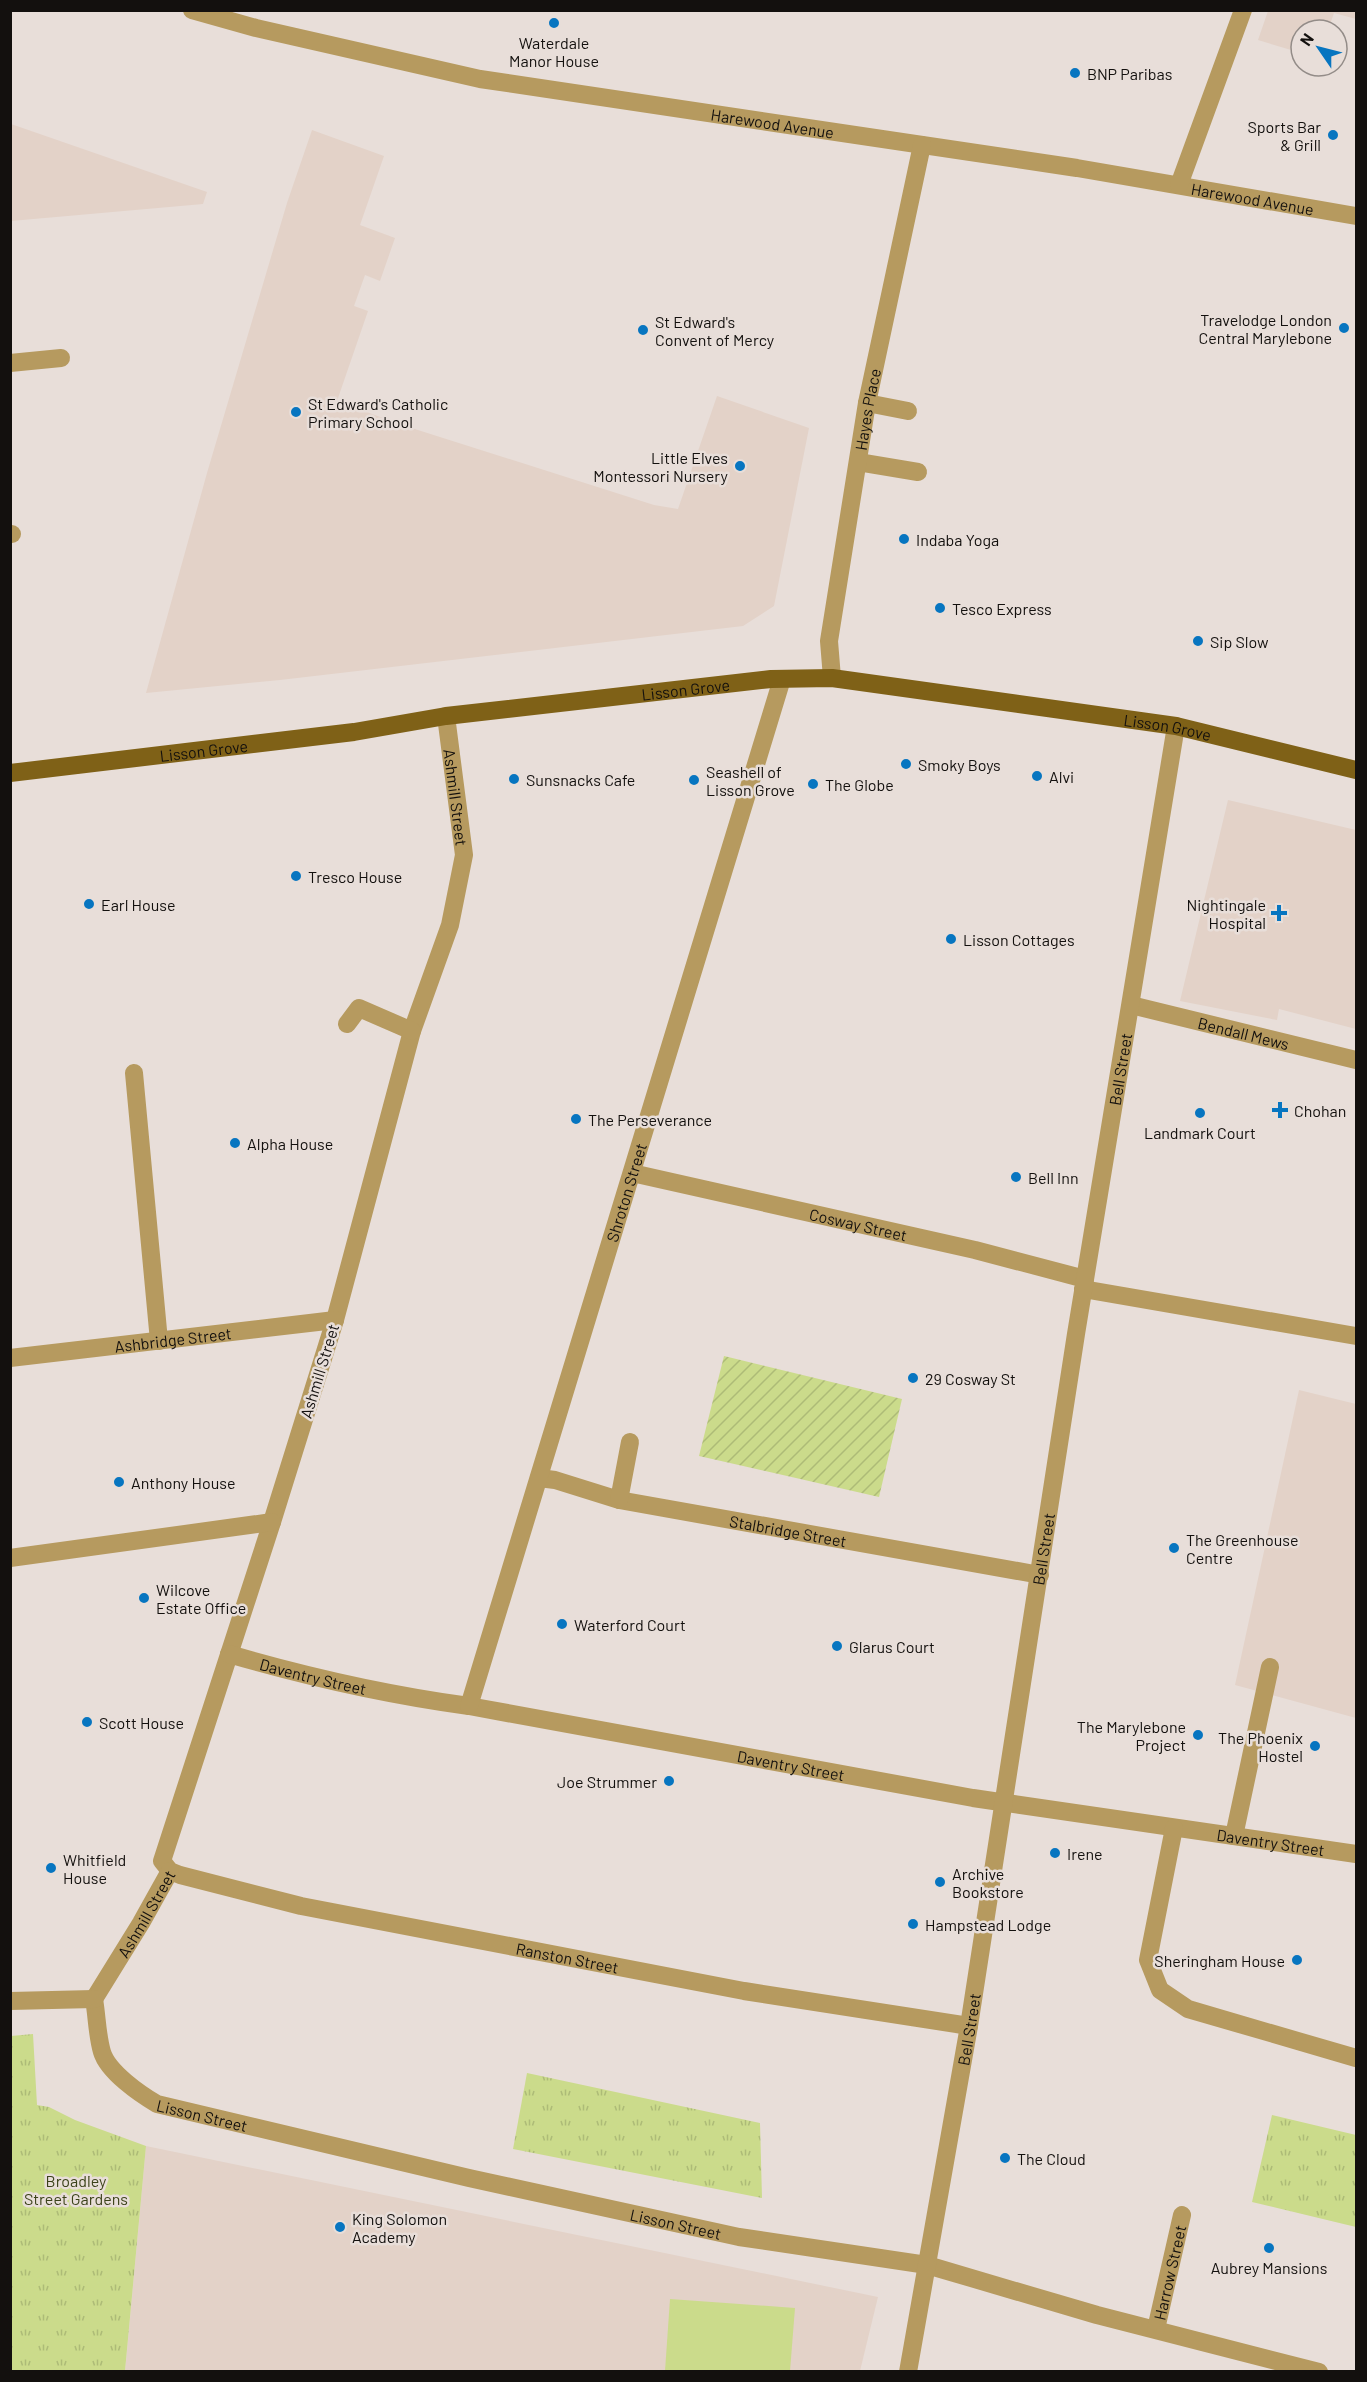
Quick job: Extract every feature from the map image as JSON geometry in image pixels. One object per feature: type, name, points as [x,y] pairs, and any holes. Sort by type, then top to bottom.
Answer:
[{"type":"main road","name":"Lisson Grove","points":[[10,773],[354,732],[446,716],[782,679],[832,678],[1176,726],[1356,770]]},
{"type":"street","name":"Harewood Avenue","points":[[192,10],[256,28],[480,79],[1179,185],[1356,216]]},
{"type":"street","points":[[1179,185],[1243,10]]},
{"type":"street","name":"Hayes Place","points":[[832,678],[830,641],[867,403],[922,145]]},
{"type":"street","points":[[10,363],[61,358]]},
{"type":"street","points":[[867,403],[908,411]]},
{"type":"street","points":[[858,462],[918,472]]},
{"type":"street","name":"Shroton Street","points":[[469,1706],[782,679]]},
{"type":"street","name":"Ashmill Street","points":[[94,1999],[170,1871],[164,1865],[162,1855],[272,1522],[335,1320],[412,1031],[450,925],[464,855],[446,716]]},
{"type":"street","name":"Bell Street","points":[[908,2372],[969,2026],[1084,1284],[1176,726]]},
{"type":"street","name":"Bendall Mews","points":[[1131,1005],[1356,1060]]},
{"type":"street","points":[[347,1024],[359,1008],[412,1031]]},
{"type":"street","points":[[134,1073],[159,1341]]},
{"type":"street","name":"Cosway Street","points":[[632,1173],[975,1250],[1084,1284],[1356,1336]]},
{"type":"street","name":"Ashbridge Street","points":[[10,1358],[335,1320]]},
{"type":"street","points":[[619,1500],[630,1442]]},
{"type":"street","name":"Stalbridge Street","points":[[539,1478],[555,1480],[619,1500],[1040,1575]]},
{"type":"street","points":[[10,1558],[272,1522]]},
{"type":"street","name":"Daventry Street","points":[[229,1654],[308,1676],[412,1698],[469,1706],[1004,1802],[1356,1854]]},
{"type":"street","points":[[1234,1836],[1270,1667]]},
{"type":"street","points":[[1174,1828],[1148,1960],[1160,1990],[1188,2009],[1356,2058]]},
{"type":"street","name":"Ranston Street","points":[[170,1871],[301,1906],[744,1991],[969,2026]]},
{"type":"street","points":[[10,2001],[94,1999]]},
{"type":"street","name":"Lisson Street","points":[[94,1999],[103,2054],[113,2069],[140,2094],[157,2103],[469,2178],[739,2237],[927,2265],[1097,2315],[1319,2372]]},
{"type":"street","name":"Harrow Street","points":[[1156,2329],[1182,2216]]},
{"type":"shaded area","points":[[1268,11],[1356,11],[1356,19],[1334,13],[1332,18],[1289,18],[1289,49],[1258,40]]},
{"type":"shaded area","points":[[11,124],[207,192],[203,204],[11,221]]},
{"type":"shaded area","name":"St Edward's Catholic Primary School","points":[[312,130],[384,156],[360,225],[395,238],[380,281],[365,275],[354,306],[368,311],[337,401],[399,424],[654,505],[678,509],[717,396],[809,428],[774,606],[743,626],[280,680],[146,693],[207,473],[287,203]]},
{"type":"shaded area","name":"Nightingale Hospital","points":[[1228,800],[1356,830],[1356,1029],[1279,1009],[1277,1020],[1180,1001]]},
{"type":"shaded area","points":[[1299,1390],[1356,1404],[1356,1718],[1235,1685]]},
{"type":"shaded area","name":"King Solomon Academy","points":[[146,2146],[878,2297],[860,2371],[125,2372]]},
{"type":"green space","points":[[724,1356],[902,1399],[879,1497],[699,1456]]},
{"type":"green space","name":"Broadley Street Gardens","points":[[33,2034],[37,2105],[49,2107],[75,2120],[146,2146],[125,2371],[11,2371],[11,2036]]},
{"type":"green space","points":[[527,2073],[760,2123],[762,2198],[513,2149]]},
{"type":"green space","points":[[1272,2115],[1356,2135],[1356,2227],[1252,2202]]},
{"type":"green space","points":[[670,2299],[795,2308],[790,2371],[665,2371]]},
{"type":"place","name":"Waterdale Manor House","points":[[554,23]]},
{"type":"place","name":"BNP Paribas","points":[[1075,73]]},
{"type":"place","name":"Sports Bar & Grill","points":[[1333,135]]},
{"type":"place","name":"Travelodge London Central Marylebone","points":[[1344,328]]},
{"type":"place","name":"St Edward's Convent of Mercy","points":[[643,330]]},
{"type":"place","name":"St Edward's Catholic Primary School","points":[[296,412]]},
{"type":"place","name":"Little Elves Montessori Nursery","points":[[740,466]]},
{"type":"place","name":"Indaba Yoga","points":[[904,539]]},
{"type":"place","name":"Tesco Express","points":[[940,608]]},
{"type":"place","name":"Sip Slow","points":[[1198,641]]},
{"type":"place","name":"Smoky Boys","points":[[906,764]]},
{"type":"place","name":"Alvi","points":[[1037,776]]},
{"type":"place","name":"Sunsnacks Cafe","points":[[514,779]]},
{"type":"place","name":"Seashell of Lisson Grove","points":[[694,780]]},
{"type":"place","name":"The Globe","points":[[813,784]]},
{"type":"place","name":"Tresco House","points":[[296,876]]},
{"type":"place","name":"Earl House","points":[[89,904]]},
{"type":"place","name":"Nightingale Hospital","points":[[1279,913]]},
{"type":"place","name":"Lisson Cottages","points":[[951,939]]},
{"type":"place","name":"Chohan","points":[[1280,1110]]},
{"type":"place","name":"Landmark Court","points":[[1200,1113]]},
{"type":"place","name":"The Perseverance","points":[[576,1119]]},
{"type":"place","name":"Alpha House","points":[[235,1143]]},
{"type":"place","name":"Bell Inn","points":[[1016,1177]]},
{"type":"place","name":"29 Cosway St","points":[[913,1378]]},
{"type":"place","name":"Anthony House","points":[[119,1482]]},
{"type":"place","name":"The Greenhouse Centre","points":[[1174,1548]]},
{"type":"place","name":"Wilcove Estate Office","points":[[144,1598]]},
{"type":"place","name":"Waterford Court","points":[[562,1624]]},
{"type":"place","name":"Glarus Court","points":[[837,1646]]},
{"type":"place","name":"Scott House","points":[[87,1722]]},
{"type":"place","name":"The Marylebone Project","points":[[1198,1735]]},
{"type":"place","name":"The Phoenix Hostel","points":[[1315,1746]]},
{"type":"place","name":"Joe Strummer","points":[[669,1781]]},
{"type":"place","name":"Irene","points":[[1055,1853]]},
{"type":"place","name":"Whitfield House","points":[[51,1868]]},
{"type":"place","name":"Archive Bookstore","points":[[940,1882]]},
{"type":"place","name":"Hampstead Lodge","points":[[913,1924]]},
{"type":"place","name":"Sheringham House","points":[[1297,1960]]},
{"type":"place","name":"The Cloud","points":[[1005,2158]]},
{"type":"place","name":"King Solomon Academy","points":[[340,2227]]},
{"type":"place","name":"Aubrey Mansions","points":[[1269,2248]]}]
